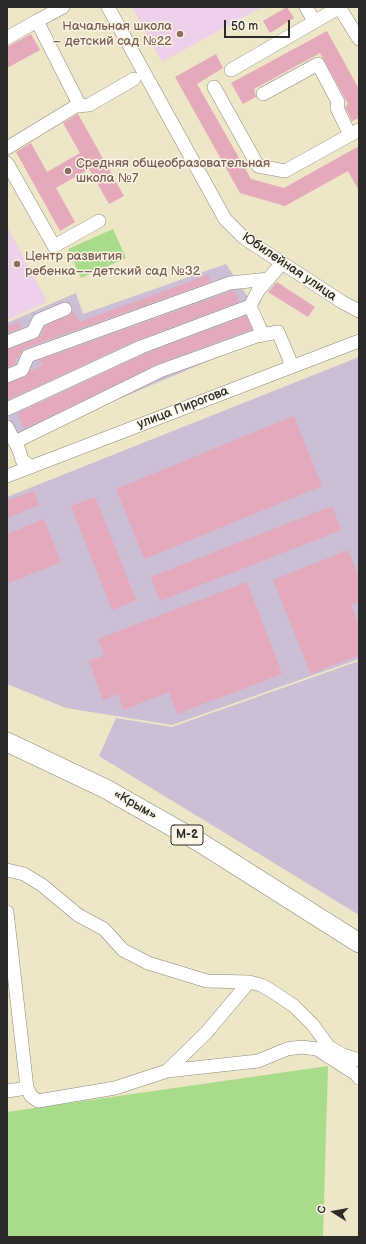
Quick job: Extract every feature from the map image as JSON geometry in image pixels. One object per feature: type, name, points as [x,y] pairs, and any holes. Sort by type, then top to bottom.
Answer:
[{"type":"highway","name":"«Крым»","points":[[7,742],[106,789],[174,827],[359,943]]},
{"type":"street","points":[[7,38],[63,7]]},
{"type":"street","name":"Юбилейная улица","points":[[108,7],[225,219],[244,238],[342,302],[359,310]]},
{"type":"street","points":[[306,7],[314,21]]},
{"type":"street","points":[[232,70],[340,7],[359,39]]},
{"type":"street","points":[[37,21],[80,106]]},
{"type":"street","points":[[214,87],[258,166],[285,171],[355,132],[337,108],[338,102],[318,64],[263,94]]},
{"type":"street","points":[[7,148],[76,106],[89,105],[134,79]]},
{"type":"street","points":[[7,163],[54,246],[99,221]]},
{"type":"street","points":[[7,410],[141,347],[250,306],[258,291],[282,263]]},
{"type":"street","points":[[7,376],[22,370],[28,356],[230,283],[269,279]]},
{"type":"street","points":[[250,306],[263,335]]},
{"type":"street","points":[[7,342],[33,332],[39,320],[65,309]]},
{"type":"street","points":[[15,442],[160,371],[263,335],[278,332],[289,358],[291,367]]},
{"type":"street","name":"улица Пирогова","points":[[7,476],[359,341]]},
{"type":"street","points":[[7,426],[22,460],[31,467]]},
{"type":"street","points":[[7,870],[24,874],[42,885],[78,915],[104,929],[123,950],[148,963],[207,981],[250,982],[261,985],[294,1006],[313,1024],[329,1047],[343,1055],[359,1060]]},
{"type":"street","points":[[7,912],[27,1088],[31,1096],[38,1101],[114,1088],[167,1071],[258,1061],[287,1049],[302,1047],[317,1049],[358,1073]]},
{"type":"street","points":[[167,1071],[206,1033],[250,982]]},
{"type":"street","points":[[7,1091],[27,1088]]},
{"type":"shaded area","name":"Начальная школа – детский сад №22","points":[[132,7],[262,7],[162,62]]},
{"type":"shaded area","name":"Центр развития ребенка––детский сад №32","points":[[7,226],[47,302],[7,320]]},
{"type":"shaded area","points":[[226,264],[272,334],[20,441],[7,415],[7,323],[76,293],[83,314]]},
{"type":"shaded area","points":[[359,357],[359,659],[172,725],[66,708],[7,684],[7,497]]},
{"type":"shaded area","points":[[359,661],[359,915],[99,756],[116,718],[172,727]]},
{"type":"green space","points":[[113,229],[126,258],[81,278],[68,249]]},
{"type":"green space","points":[[328,1066],[323,1237],[7,1237],[7,1112]]},
{"type":"building","points":[[287,7],[294,18],[270,33],[263,21]]},
{"type":"building","points":[[327,31],[359,89],[359,118],[352,121],[345,107],[348,104],[320,53],[254,89],[256,97],[243,104],[231,83]]},
{"type":"building","points":[[31,34],[40,50],[7,68],[7,47]]},
{"type":"building","points":[[216,54],[223,68],[197,84],[251,179],[284,188],[359,146],[359,191],[348,171],[285,206],[240,193],[175,77]]},
{"type":"building","name":"Средняя общеобразовательная школа №7","points":[[78,114],[124,196],[109,204],[89,169],[56,188],[75,222],[60,231],[16,152],[31,143],[47,172],[80,153],[63,123]]},
{"type":"building","points":[[208,275],[211,282],[25,348],[22,350],[19,357],[15,358],[16,364],[7,367],[7,350],[36,339],[43,334],[42,332],[45,326],[68,316],[73,311],[80,322]]},
{"type":"building","points":[[277,282],[315,307],[308,317],[268,292]]},
{"type":"building","points":[[235,291],[239,302],[138,340],[8,400],[7,384],[25,377],[30,371],[43,365],[40,360]]},
{"type":"building","points":[[246,316],[252,329],[157,364],[24,429],[18,413],[144,354]]},
{"type":"building","points":[[19,322],[21,328],[7,333],[7,326]]},
{"type":"building","points":[[294,416],[322,486],[144,559],[116,489]]},
{"type":"building","points":[[34,491],[39,505],[7,518],[7,501]]},
{"type":"building","points":[[95,497],[136,600],[112,610],[71,506]]},
{"type":"building","points":[[332,506],[341,530],[160,601],[151,577]]},
{"type":"building","points":[[44,519],[61,562],[7,584],[7,534]]},
{"type":"building","points":[[348,550],[359,577],[359,601],[351,605],[359,625],[359,655],[311,674],[273,580]]},
{"type":"building","points":[[247,582],[282,674],[177,714],[169,692],[124,710],[118,694],[103,700],[89,661],[104,655],[98,639]]},
{"type":"place","name":"Начальная школа – детский сад №22","points":[[180,34]]},
{"type":"place","name":"Средняя общеобразовательная школа №7","points":[[68,171]]},
{"type":"place","name":"Центр развития ребенка––детский сад №32","points":[[17,264]]}]
